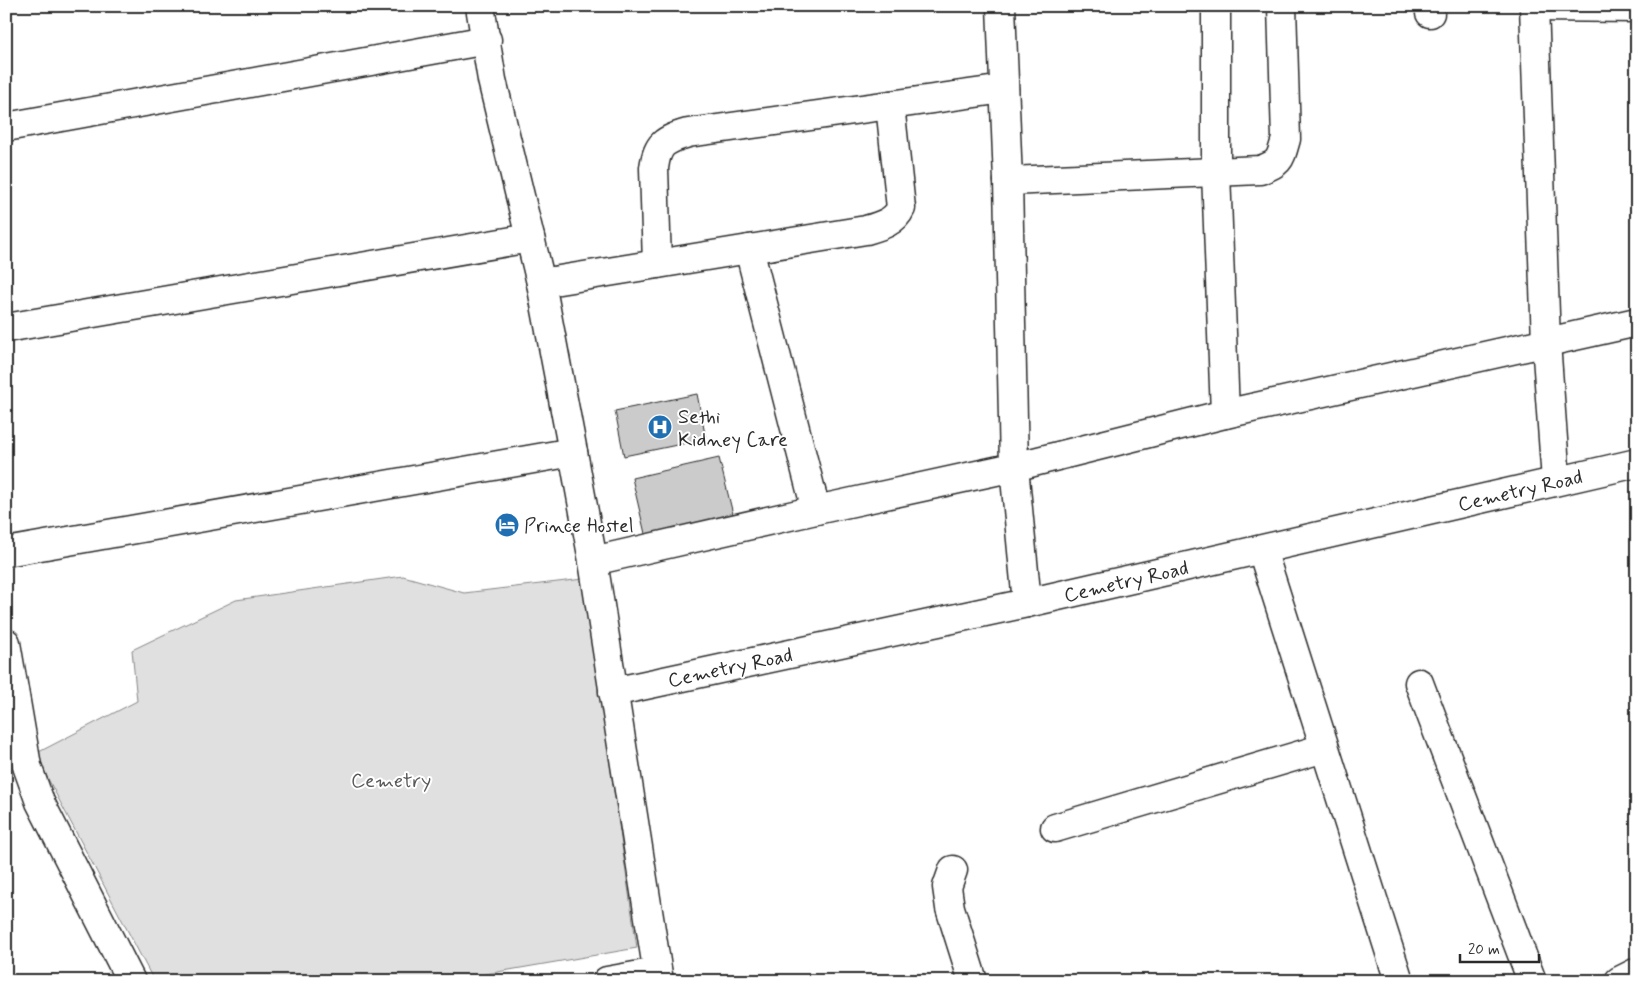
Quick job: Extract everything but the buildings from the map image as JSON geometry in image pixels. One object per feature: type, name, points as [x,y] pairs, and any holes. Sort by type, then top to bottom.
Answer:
[{"type":"street","points":[[480,6],[492,80],[541,283],[593,561],[658,977],[607,981]]},
{"type":"street","points":[[1001,6],[1008,180],[1014,467],[1028,603]]},
{"type":"street","points":[[1216,6],[1216,172],[1225,414]]},
{"type":"street","points":[[1008,180],[1260,170],[1275,165],[1281,158],[1286,139],[1287,116],[1282,6]]},
{"type":"street","points":[[1556,482],[1546,342],[1534,7],[1637,8]]},
{"type":"street","points":[[6,127],[487,40]]},
{"type":"street","points":[[657,264],[655,157],[661,145],[676,137],[688,133],[1004,89]]},
{"type":"street","points":[[541,283],[749,250],[872,228],[888,223],[898,216],[901,208],[890,105]]},
{"type":"street","points":[[6,328],[530,238]]},
{"type":"street","points":[[749,250],[816,510]]},
{"type":"street","points":[[593,561],[1014,467],[1225,414],[1637,322]]},
{"type":"street","points":[[6,552],[573,452]]},
{"type":"street","name":"Cemetry Road","points":[[613,692],[1028,603],[1637,463]]},
{"type":"street","points":[[1262,550],[1399,981]]},
{"type":"street","points":[[6,643],[17,771],[40,802],[131,981]]},
{"type":"street","points":[[1419,683],[1532,981]]},
{"type":"street","points":[[1055,828],[1324,748]]},
{"type":"street","points":[[953,870],[947,886],[950,908],[973,981]]},
{"type":"street","points":[[1619,981],[1637,972]]},
{"type":"green space","name":"Cemetry","points":[[403,576],[464,593],[583,579],[637,948],[445,981],[154,981],[35,754],[137,701],[132,650],[236,600]]},
{"type":"place","name":"Sethi Kidney Care","points":[[660,427]]},
{"type":"place","name":"Prince Hostel","points":[[507,525]]}]
